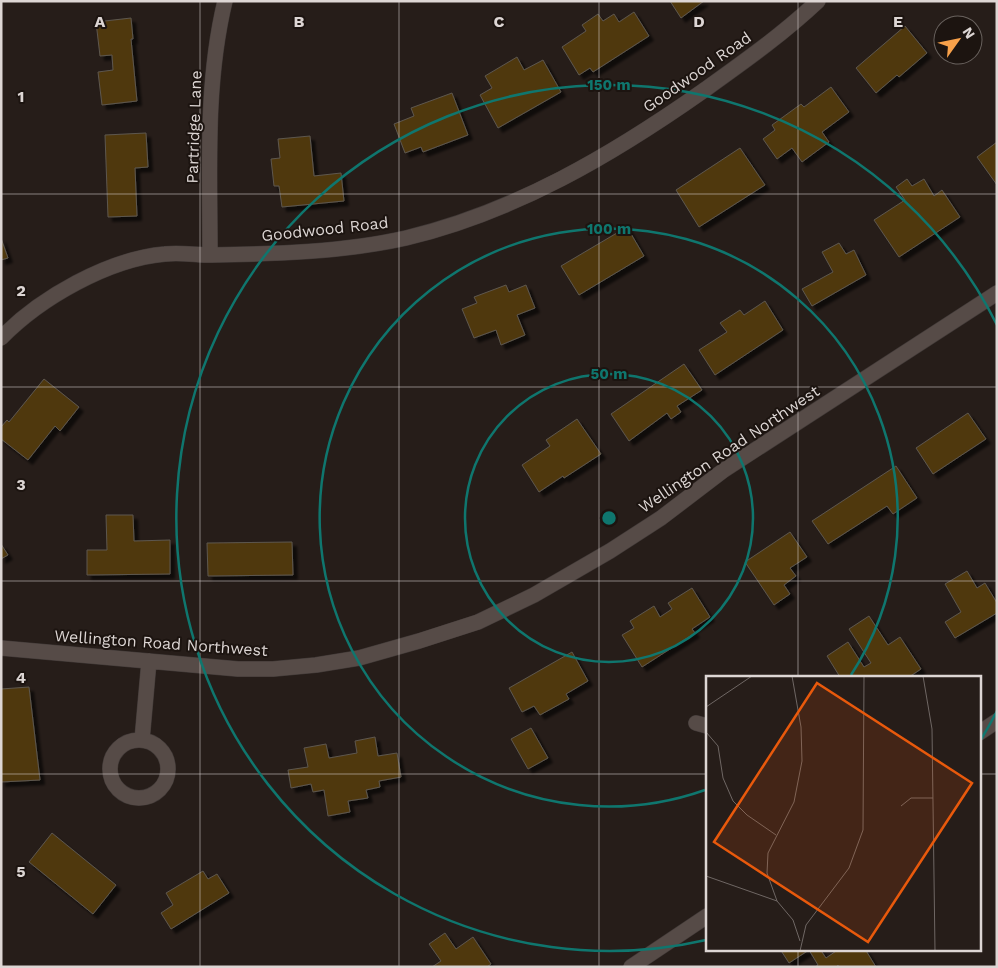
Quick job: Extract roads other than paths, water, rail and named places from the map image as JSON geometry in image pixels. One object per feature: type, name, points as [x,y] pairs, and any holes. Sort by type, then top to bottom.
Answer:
[{"type":"street","name":"Partridge Lane","points":[[210,255],[209,123],[217,34],[225,1]]},
{"type":"street","name":"Goodwood Road","points":[[1,338],[15,323],[44,302],[74,284],[106,269],[140,258],[166,254],[210,255],[292,252],[362,246],[405,238],[456,224],[514,202],[562,180],[608,154],[682,106],[754,55],[818,1]]},
{"type":"street","name":"Wellington Road Northwest","points":[[1,648],[238,669],[273,669],[360,658],[478,622],[534,595],[610,552],[662,518],[724,470],[997,293]]},
{"type":"street","points":[[142,740],[149,661]]},
{"type":"street","points":[[980,732],[997,721]]},
{"type":"street","points":[[631,967],[706,917]]}]
